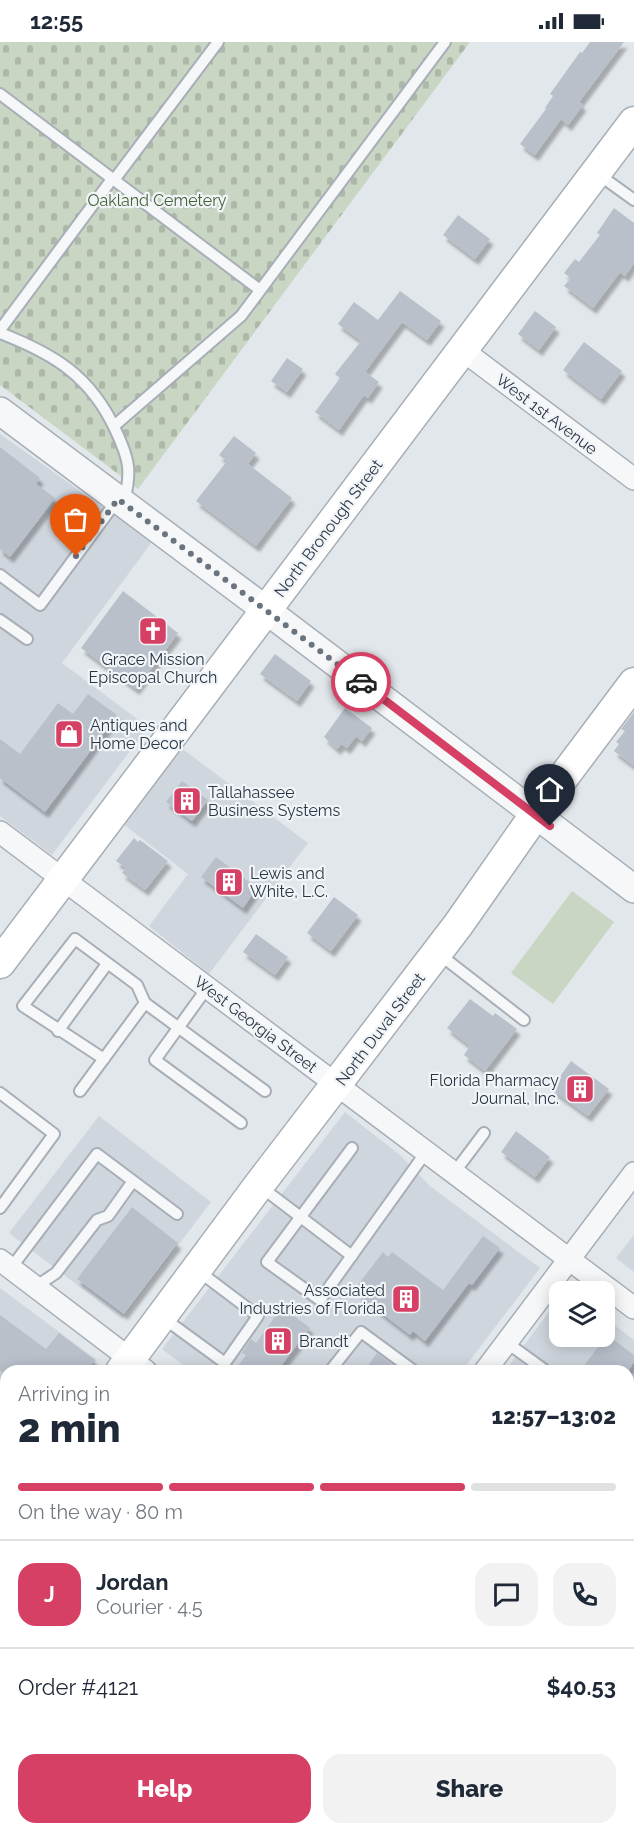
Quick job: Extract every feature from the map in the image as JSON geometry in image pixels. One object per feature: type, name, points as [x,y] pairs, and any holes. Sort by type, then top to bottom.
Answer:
[{"type":"main road","name":"North Bronough Street","points":[[0,963],[634,122]]},
{"type":"main road","name":"North Duval Street","points":[[133,1365],[161,1317],[196,1269],[438,953],[535,815],[634,683]]},
{"type":"street","name":"West 1st Avenue","points":[[461,349],[634,479]]},
{"type":"street","points":[[0,411],[266,609],[634,889]]},
{"type":"street","name":"West Georgia Street","points":[[0,832],[634,1308]]},
{"type":"street","points":[[489,1365],[634,1174]]},
{"type":"street","points":[[5,1264],[130,1365]]},
{"type":"lane","points":[[0,575],[40,604],[121,501],[130,479],[126,451],[105,408],[92,390],[71,370],[33,346],[0,331],[218,42]]},
{"type":"lane","points":[[114,426],[241,316],[446,42]]},
{"type":"lane","points":[[0,94],[260,290]]},
{"type":"lane","points":[[596,172],[634,200]]},
{"type":"lane","points":[[0,620],[27,639]]},
{"type":"lane","points":[[104,1059],[23,1006],[75,939],[136,984],[145,1003],[265,1092]]},
{"type":"lane","points":[[438,953],[449,964],[524,1020]]},
{"type":"lane","points":[[58,1030],[107,964]]},
{"type":"lane","points":[[207,988],[155,1060],[241,1124]]},
{"type":"lane","points":[[80,1091],[145,1003]]},
{"type":"lane","points":[[0,1093],[54,1134],[2,1200]]},
{"type":"lane","points":[[454,1173],[484,1133]]},
{"type":"lane","points":[[352,1148],[267,1262],[320,1300],[426,1152]]},
{"type":"lane","points":[[5,1264],[97,1155],[177,1214]]},
{"type":"lane","points":[[35,1287],[56,1273],[97,1220],[108,1216],[134,1181]]},
{"type":"lane","points":[[259,1185],[352,1256]]},
{"type":"lane","points":[[161,1317],[225,1363],[258,1317],[196,1269]]},
{"type":"lane","points":[[335,1365],[361,1332],[406,1365]]},
{"type":"lane","points":[[506,1342],[538,1365]]},
{"type":"shaded area","points":[[0,434],[152,542],[62,663],[148,727],[52,855],[0,816]]},
{"type":"shaded area","points":[[176,744],[308,843],[209,974],[149,926],[188,874],[118,820]]},
{"type":"shaded area","points":[[345,1112],[400,1155],[430,1186],[540,1268],[467,1365],[183,1365],[162,1349]]},
{"type":"shaded area","points":[[99,1116],[211,1202],[122,1319],[9,1233]]},
{"type":"shaded area","points":[[634,1235],[634,1272],[616,1258]]},
{"type":"shaded area","points":[[0,1288],[97,1360],[93,1365],[0,1365]]},
{"type":"shaded area","points":[[549,1312],[549,1347],[615,1347],[615,1326],[634,1340],[634,1365],[509,1365]]},
{"type":"green space","name":"Oakland Cemetery","points":[[0,42],[470,42],[138,489],[0,385]]},
{"type":"green space","points":[[572,891],[614,922],[553,1004],[511,973]]},
{"type":"building","points":[[590,42],[624,42],[579,102],[583,105],[568,125],[561,119],[535,155],[520,144],[546,109],[553,96],[550,94],[580,52],[582,53]]},
{"type":"building","points":[[614,208],[634,223],[634,263],[625,276],[620,272],[593,308],[564,286],[571,278],[564,273],[575,259],[579,262],[600,235],[597,233]]},
{"type":"building","points":[[458,215],[490,239],[475,259],[443,235]]},
{"type":"building","points":[[400,291],[441,321],[427,340],[402,322],[365,372],[379,382],[368,398],[364,395],[339,430],[315,412],[340,378],[335,374],[361,341],[338,324],[354,302],[378,320]]},
{"type":"building","points":[[535,311],[556,327],[539,350],[518,334]]},
{"type":"building","points":[[584,342],[622,371],[601,399],[563,370]]},
{"type":"building","points":[[287,358],[303,369],[287,392],[271,381]]},
{"type":"building","points":[[234,436],[256,453],[248,464],[292,498],[256,546],[196,501],[227,461],[219,455]]},
{"type":"building","points":[[0,447],[40,478],[36,484],[55,498],[10,557],[0,549]]},
{"type":"building","points":[[123,591],[178,633],[136,689],[81,648]]},
{"type":"building","points":[[275,654],[311,681],[297,701],[260,674]]},
{"type":"building","points":[[88,694],[117,715],[45,812],[0,778],[0,739],[20,754],[58,703],[73,714]]},
{"type":"building","points":[[345,708],[372,728],[362,741],[356,736],[347,748],[341,744],[337,749],[324,737]]},
{"type":"building","points":[[634,712],[634,766],[614,751],[619,744],[616,742],[625,731],[621,729]]},
{"type":"building","name":"Tallahassee Business Systems","points":[[182,781],[208,800],[192,821],[166,802]]},
{"type":"building","points":[[134,838],[168,861],[145,890],[122,873],[126,868],[116,861]]},
{"type":"building","name":"Lewis and White, L.C.","points":[[216,857],[257,888],[243,908],[201,877]]},
{"type":"building","points":[[334,897],[358,915],[331,951],[307,933]]},
{"type":"building","points":[[256,934],[288,957],[275,975],[243,952]]},
{"type":"building","points":[[470,999],[493,1016],[495,1013],[517,1029],[485,1071],[464,1055],[470,1046],[447,1028]]},
{"type":"building","name":"Florida Pharmacy Journal, Inc.","points":[[571,1061],[609,1089],[588,1116],[551,1089]]},
{"type":"building","points":[[516,1131],[550,1157],[535,1177],[501,1152]]},
{"type":"building","points":[[132,1207],[178,1243],[124,1314],[77,1279]]},
{"type":"building","name":"Associated Industries of Florida","points":[[483,1236],[500,1248],[472,1285],[469,1283],[425,1341],[413,1331],[410,1335],[358,1295],[362,1291],[357,1286],[383,1252],[388,1257],[392,1252],[443,1290]]},
{"type":"building","name":"Brandt","points":[[282,1307],[310,1328],[282,1365],[238,1365],[246,1355],[242,1353],[251,1339],[256,1343]]},
{"type":"building","points":[[0,1315],[46,1349],[59,1333],[95,1360],[91,1365],[0,1365]]},
{"type":"building","points":[[615,1341],[634,1355],[632,1365],[584,1365],[598,1347],[615,1347]]},
{"type":"building","points":[[377,1353],[393,1365],[368,1365]]},
{"type":"way so far","points":[[76,556],[118,499],[361,682]]},
{"type":"place","name":"Grace Mission Episcopal Church","points":[[153,631]]},
{"type":"place","name":"Antiques and Home Decor","points":[[69,734]]},
{"type":"place","name":"Tallahassee Business Systems","points":[[187,801]]},
{"type":"place","name":"Lewis and White, L.C.","points":[[229,882]]},
{"type":"place","name":"Florida Pharmacy Journal, Inc.","points":[[580,1089]]},
{"type":"place","name":"Associated Industries of Florida","points":[[406,1299]]},
{"type":"place","name":"Brandt","points":[[278,1341]]},
{"type":"route","points":[[361,682],[550,826]]}]
